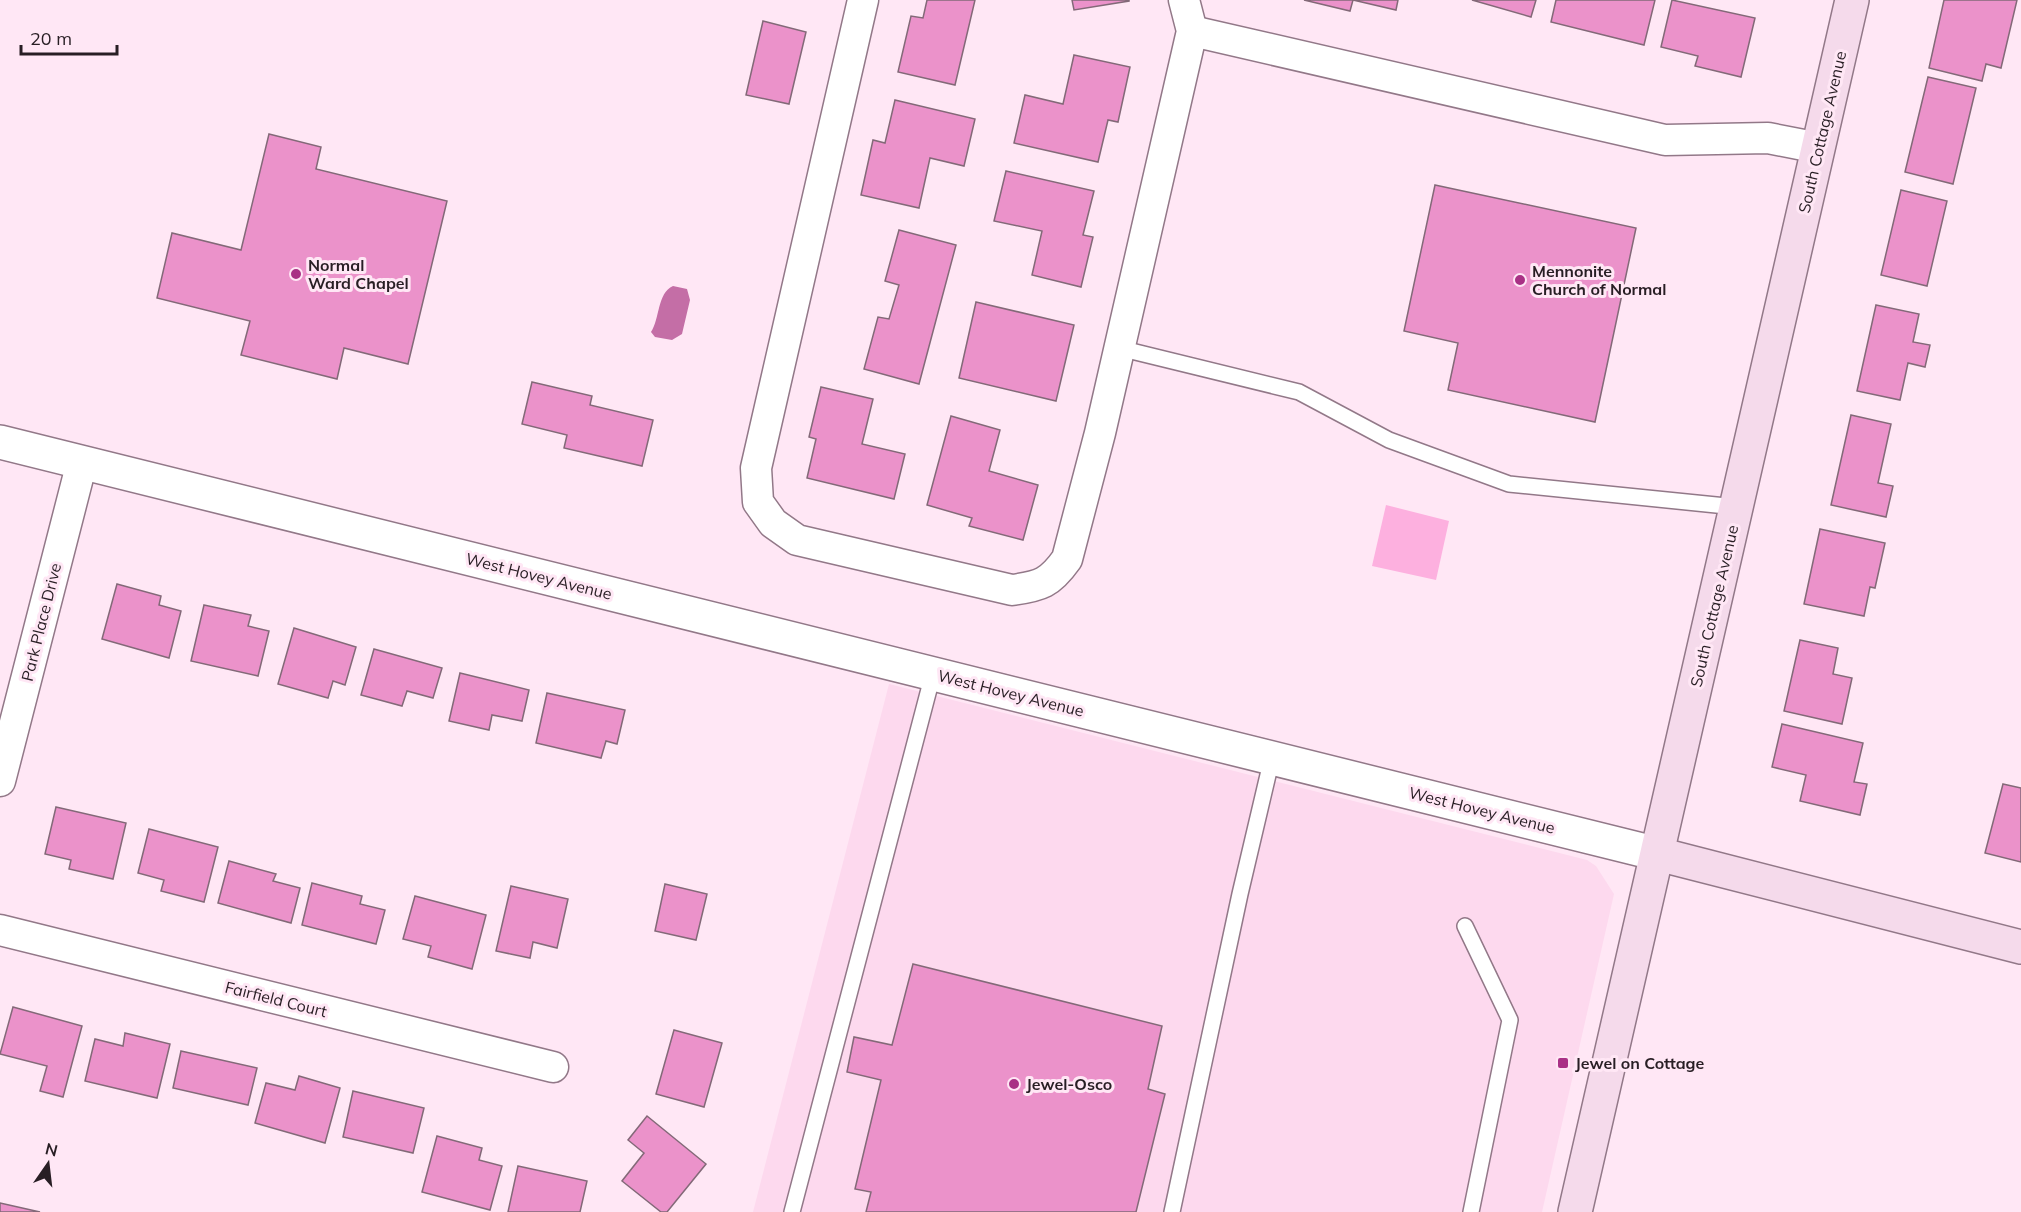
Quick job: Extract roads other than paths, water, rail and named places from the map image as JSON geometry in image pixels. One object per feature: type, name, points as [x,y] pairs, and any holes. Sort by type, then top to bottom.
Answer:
[{"type":"main road","name":"South Cottage Avenue","points":[[1575,1212],[1852,0]]},
{"type":"main road","name":"West Hovey Avenue","points":[[1658,854],[2021,946]]},
{"type":"street","points":[[862,0],[756,468],[758,502],[773,523],[797,540],[1012,590],[1040,586],[1056,575],[1067,559],[1119,348],[1192,30],[1185,0]]},
{"type":"street","points":[[1192,30],[1665,140],[1768,138],[1819,148]]},
{"type":"street","name":"West Hovey Avenue","points":[[0,442],[1658,854]]},
{"type":"street","name":"Park Place Drive","points":[[0,781],[82,462]]},
{"type":"street","name":"Fairfield Court","points":[[0,930],[553,1067]]},
{"type":"lane","points":[[1119,348],[1299,392],[1389,440],[1509,484],[1736,507]]},
{"type":"lane","points":[[792,1212],[933,674]]},
{"type":"lane","points":[[1172,1212],[1240,894],[1272,758]]},
{"type":"lane","points":[[1465,926],[1510,1020],[1471,1212]]},
{"type":"place","name":"Normal Ward Chapel","points":[[296,274]]},
{"type":"place","name":"Mennonite Church of Normal","points":[[1520,280]]},
{"type":"place","name":"Jewel on Cottage","points":[[1563,1063]]},
{"type":"place","name":"Jewel-Osco","points":[[1014,1084]]}]
